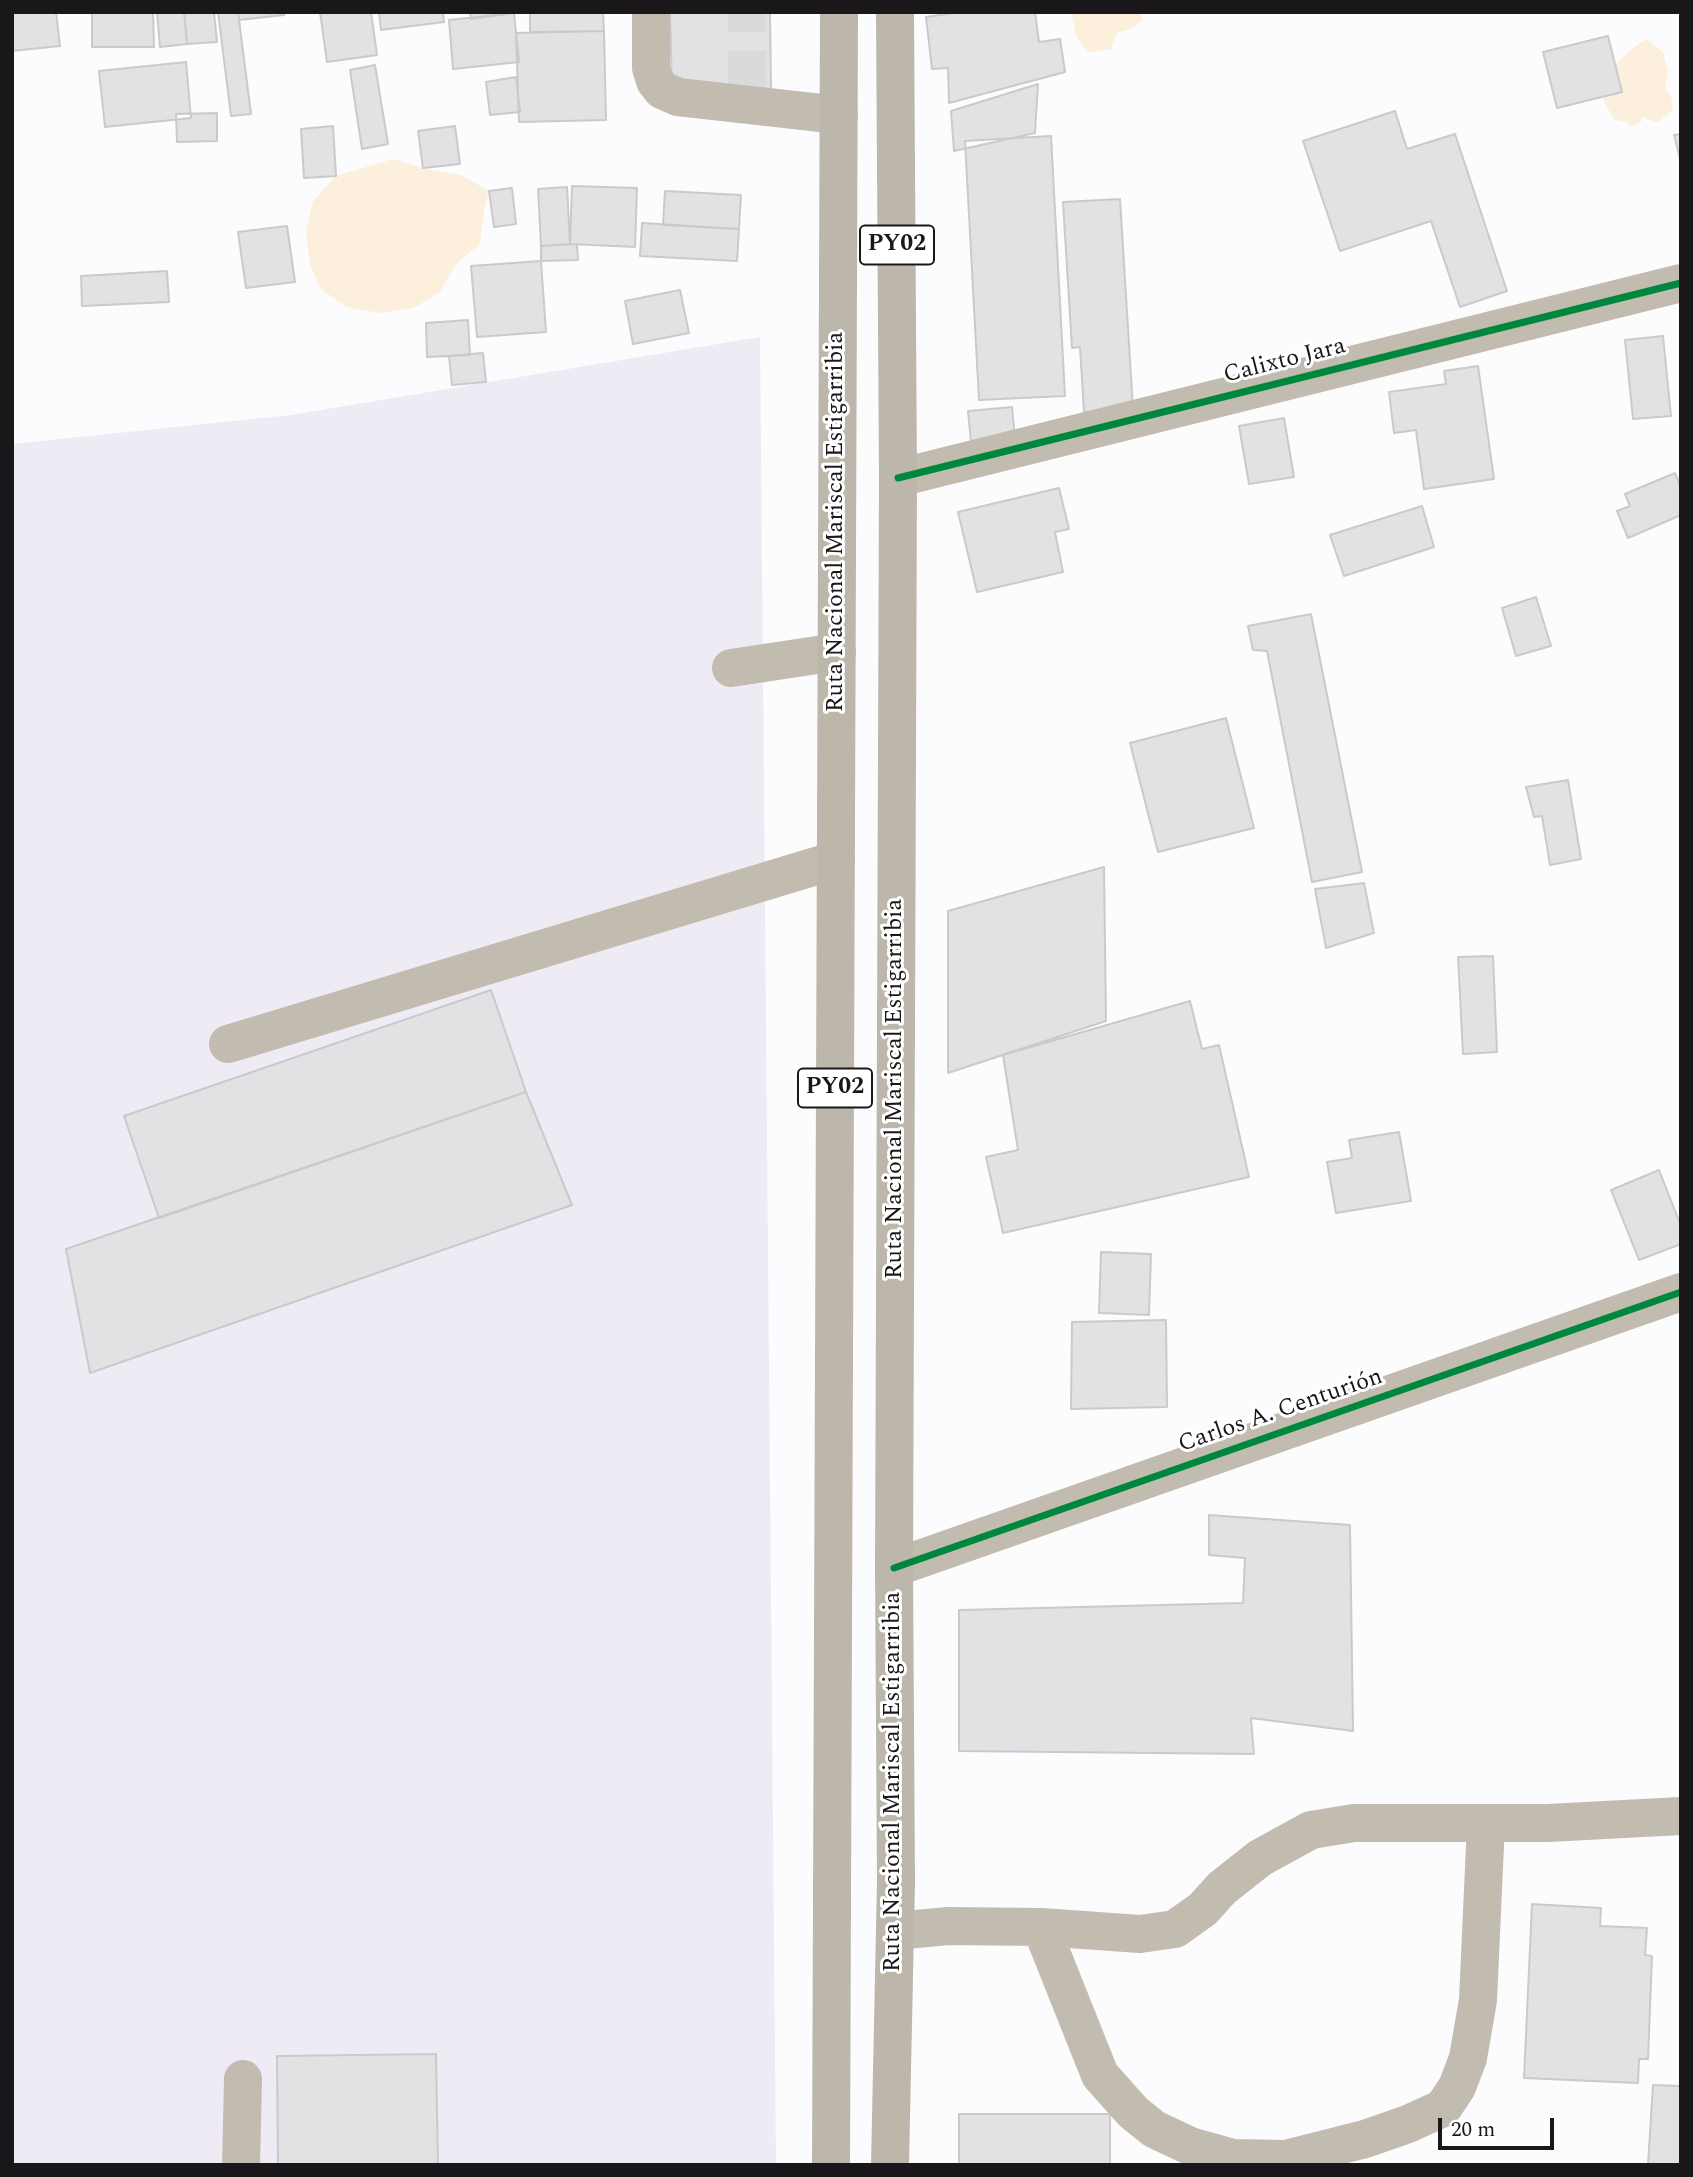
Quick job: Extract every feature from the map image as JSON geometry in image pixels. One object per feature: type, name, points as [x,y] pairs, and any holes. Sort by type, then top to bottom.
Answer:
[{"type":"highway","name":"Ruta Nacional Mariscal Estigarribia","points":[[831,2165],[839,12]]},
{"type":"highway","name":"Ruta Nacional Mariscal Estigarribia","points":[[890,2165],[895,1931],[898,478],[895,12]]},
{"type":"street","points":[[650,12],[651,68],[663,90],[678,97],[746,97],[839,115]]},
{"type":"street","name":"Calixto Jara","points":[[898,478],[1681,283]]},
{"type":"street","points":[[731,668],[837,652]]},
{"type":"street","points":[[228,1044],[836,860]]},
{"type":"street","name":"Carlos A. Centurión","points":[[894,1568],[1681,1292]]},
{"type":"street","points":[[895,1931],[948,1926],[1041,1927],[1140,1934],[1175,1929],[1203,1909],[1222,1888],[1260,1858],[1311,1830],[1354,1823],[1486,1823],[1681,1816]]},
{"type":"street","points":[[1041,1927],[1100,2075],[1133,2112],[1154,2129],[1190,2146],[1233,2158],[1286,2159],[1365,2139],[1408,2124],[1443,2108],[1457,2087],[1468,2058],[1479,2000],[1486,1823]]},
{"type":"street","points":[[242,2165],[243,2079]]},
{"type":"shaded area","points":[[1071,12],[1140,12],[1142,21],[1131,29],[1117,33],[1111,49],[1088,52],[1077,38]]},
{"type":"shaded area","points":[[1646,39],[1663,52],[1668,72],[1665,88],[1671,96],[1673,109],[1657,123],[1642,117],[1641,122],[1631,127],[1626,122],[1615,120],[1605,104],[1598,81]]},
{"type":"shaded area","points":[[393,159],[461,175],[489,191],[480,244],[456,264],[440,292],[414,308],[380,313],[346,307],[320,288],[310,264],[306,232],[313,201],[336,176]]},
{"type":"shaded area","points":[[760,337],[776,2165],[12,2165],[12,444],[291,415]]},
{"type":"building","points":[[12,12],[56,12],[60,46],[12,51]]},
{"type":"building","points":[[92,12],[153,12],[154,47],[92,47]]},
{"type":"building","points":[[157,12],[184,12],[187,44],[160,47]]},
{"type":"building","points":[[184,12],[214,12],[217,42],[187,44]]},
{"type":"building","points":[[218,12],[238,12],[251,114],[231,116]]},
{"type":"building","points":[[238,12],[284,12],[284,15],[239,20]]},
{"type":"building","points":[[320,12],[371,12],[377,55],[327,62]]},
{"type":"building","points":[[379,12],[443,12],[444,22],[381,30]]},
{"type":"building","points":[[470,12],[514,12],[514,13],[471,19]]},
{"type":"building","points":[[530,12],[603,12],[604,31],[530,32]]},
{"type":"building","points":[[670,12],[770,12],[771,89],[672,91]]},
{"type":"building","points":[[961,12],[1035,12],[1039,42],[1060,39],[1065,72],[949,103],[948,68],[932,69],[926,17]]},
{"type":"building","points":[[514,13],[519,62],[453,69],[449,20]]},
{"type":"building","points":[[604,31],[606,120],[519,122],[516,33]]},
{"type":"building","points":[[1608,36],[1622,92],[1557,108],[1543,52]]},
{"type":"building","points":[[186,62],[191,118],[105,127],[99,71]]},
{"type":"building","points":[[375,65],[388,144],[362,149],[350,70]]},
{"type":"building","points":[[516,77],[520,112],[490,115],[486,82]]},
{"type":"building","points":[[1038,84],[1035,133],[954,151],[951,111]]},
{"type":"building","points":[[1395,111],[1407,149],[1455,134],[1507,291],[1460,307],[1431,221],[1340,251],[1303,141]]},
{"type":"building","points":[[217,113],[217,141],[177,142],[176,114]]},
{"type":"building","points":[[333,126],[336,176],[304,178],[301,129]]},
{"type":"building","points":[[455,126],[460,164],[423,168],[418,131]]},
{"type":"building","points":[[1681,134],[1681,163],[1674,135]]},
{"type":"building","points":[[1051,136],[1065,396],[979,400],[965,141]]},
{"type":"building","points":[[572,186],[637,188],[635,247],[570,244]]},
{"type":"building","points":[[567,187],[570,244],[541,246],[538,189]]},
{"type":"building","points":[[512,188],[516,224],[494,227],[489,191]]},
{"type":"building","points":[[665,191],[741,195],[739,229],[663,225]]},
{"type":"building","points":[[1120,199],[1133,409],[1084,412],[1080,347],[1072,348],[1063,202]]},
{"type":"building","points":[[642,223],[739,229],[737,261],[640,256]]},
{"type":"building","points":[[287,226],[295,282],[246,288],[238,232]]},
{"type":"building","points":[[577,244],[578,260],[541,261],[541,246]]},
{"type":"building","points":[[541,261],[546,332],[477,337],[471,266]]},
{"type":"building","points":[[167,271],[169,302],[82,306],[81,276]]},
{"type":"building","points":[[680,290],[689,333],[633,344],[625,301]]},
{"type":"building","points":[[468,320],[470,355],[427,357],[426,323]]},
{"type":"building","points":[[1663,336],[1671,416],[1633,419],[1625,340]]},
{"type":"building","points":[[483,353],[486,382],[452,385],[449,356]]},
{"type":"building","points":[[1478,366],[1494,479],[1424,489],[1416,430],[1394,433],[1389,392],[1446,384],[1444,371]]},
{"type":"building","points":[[1012,407],[1015,438],[971,442],[968,411]]},
{"type":"building","points":[[1284,418],[1294,477],[1249,484],[1239,426]]},
{"type":"building","points":[[1675,473],[1681,487],[1681,515],[1628,538],[1617,511],[1630,506],[1625,494]]},
{"type":"building","points":[[1059,488],[1069,529],[1055,532],[1063,572],[977,592],[958,512]]},
{"type":"building","points":[[1422,506],[1434,547],[1344,576],[1330,535]]},
{"type":"building","points":[[1536,597],[1551,646],[1516,656],[1502,608]]},
{"type":"building","points":[[1311,614],[1362,872],[1312,882],[1267,651],[1253,650],[1248,626]]},
{"type":"building","points":[[1226,718],[1254,828],[1158,852],[1130,743]]},
{"type":"building","points":[[1568,780],[1581,859],[1550,865],[1542,816],[1534,817],[1526,787]]},
{"type":"building","points":[[1104,867],[1106,1021],[948,1073],[948,911]]},
{"type":"building","points":[[1364,883],[1374,933],[1326,948],[1315,889]]},
{"type":"building","points":[[1493,956],[1497,1052],[1463,1054],[1458,957]]},
{"type":"building","points":[[491,990],[526,1092],[159,1218],[124,1116]]},
{"type":"building","points":[[1190,1001],[1202,1049],[1219,1045],[1249,1177],[1003,1233],[986,1157],[1018,1150],[1003,1055]]},
{"type":"building","points":[[526,1092],[572,1205],[90,1373],[66,1249]]},
{"type":"building","points":[[1399,1132],[1411,1201],[1336,1213],[1327,1162],[1352,1158],[1349,1140]]},
{"type":"building","points":[[1659,1170],[1681,1226],[1681,1244],[1639,1260],[1611,1190]]},
{"type":"building","points":[[1101,1252],[1151,1254],[1149,1315],[1099,1313]]},
{"type":"building","points":[[1166,1320],[1167,1407],[1071,1409],[1072,1322]]},
{"type":"building","points":[[1209,1515],[1350,1525],[1353,1731],[1251,1718],[1254,1754],[959,1751],[959,1610],[1243,1603],[1245,1558],[1209,1555]]},
{"type":"building","points":[[1532,1904],[1601,1908],[1600,1926],[1647,1928],[1645,1955],[1652,1956],[1648,2059],[1639,2059],[1638,2083],[1524,2078]]},
{"type":"building","points":[[436,2054],[438,2165],[278,2165],[277,2056]]},
{"type":"building","points":[[1653,2085],[1681,2086],[1681,2165],[1648,2165]]},
{"type":"building","points":[[959,2114],[1110,2114],[1110,2165],[959,2165]]},
{"type":"tunnel","points":[[747,12],[747,89]]},
{"type":"cycle path","points":[[898,478],[1681,283]]},
{"type":"cycle path","points":[[894,1568],[1681,1292]]}]
